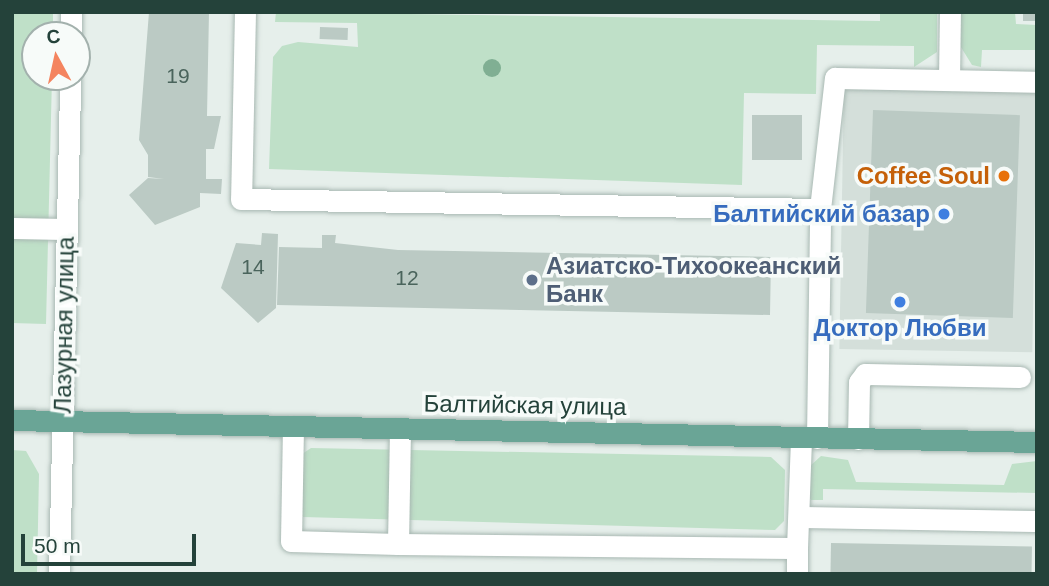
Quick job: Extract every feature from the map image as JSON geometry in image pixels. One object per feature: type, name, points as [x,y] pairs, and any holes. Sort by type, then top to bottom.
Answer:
[{"type":"main road","name":"Балтийская улица","points":[[12,420],[1037,442]]},
{"type":"street","points":[[245,12],[241,199],[820,209]]},
{"type":"street","points":[[948,80],[950,12]]},
{"type":"street","points":[[797,574],[799,517],[808,437],[820,209],[835,78],[1037,82]]},
{"type":"street","name":"Лазурная улица","points":[[59,574],[70,91]]},
{"type":"street","points":[[12,228],[66,229]]},
{"type":"street","points":[[858,439],[859,382],[865,374],[1020,377]]},
{"type":"street","points":[[293,426],[291,541],[797,548]]},
{"type":"street","points":[[398,544],[400,428]]},
{"type":"street","points":[[799,517],[1037,521]]},
{"type":"shaded area","points":[[844,83],[1037,86],[1032,352],[839,349]]},
{"type":"green space","points":[[12,12],[53,12],[53,21],[21,21],[21,91],[52,91],[46,324],[12,323]]},
{"type":"green space","points":[[276,12],[880,21],[880,12],[937,12],[937,52],[914,67],[914,46],[817,45],[816,94],[744,93],[742,185],[269,169],[273,57],[282,46],[298,42],[358,47],[357,23],[275,22]]},
{"type":"green space","points":[[960,12],[1015,12],[1016,24],[1037,25],[1037,50],[982,50],[981,67],[972,65],[959,44]]},
{"type":"green space","points":[[311,448],[771,457],[785,470],[784,521],[775,530],[303,517],[296,508],[296,458]]},
{"type":"green space","points":[[12,450],[26,451],[39,474],[37,574],[12,574]]},
{"type":"green space","points":[[821,456],[848,460],[856,482],[1004,485],[1012,464],[1037,461],[1037,493],[823,489],[823,500],[811,500],[805,493],[810,466]]},
{"type":"building","points":[[149,12],[209,12],[207,116],[221,116],[214,149],[206,149],[206,179],[222,179],[221,194],[200,193],[200,207],[155,225],[129,195],[148,178],[164,179],[148,177],[148,155],[139,140]]},
{"type":"building","points":[[1023,12],[1037,12],[1037,21],[1023,21]]},
{"type":"building","points":[[320,27],[348,28],[348,40],[320,39]]},
{"type":"building","name":"Балтийский базар","points":[[873,110],[1020,115],[1013,318],[866,313]]},
{"type":"building","points":[[752,115],[802,115],[802,160],[752,160]]},
{"type":"building","points":[[262,233],[278,234],[276,308],[258,323],[221,288],[236,243],[261,245]]},
{"type":"building","points":[[322,235],[336,235],[335,243],[398,250],[771,257],[770,315],[277,305],[279,247],[322,248]]},
{"type":"building","points":[[831,543],[1032,547],[1031,574],[830,574]]},
{"type":"place","name":"Coffee Soul","points":[[1004,176]]},
{"type":"place","name":"Балтийский базар","points":[[944,214]]},
{"type":"place","name":"Азиатско-Тихоокеанский Банк","points":[[532,280]]},
{"type":"place","name":"Доктор Любви","points":[[900,302]]}]
